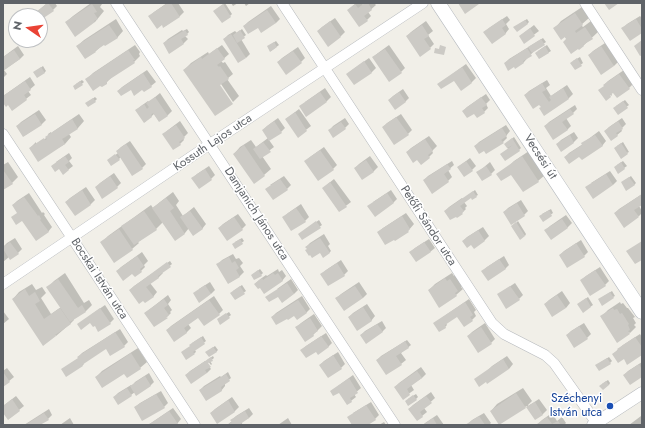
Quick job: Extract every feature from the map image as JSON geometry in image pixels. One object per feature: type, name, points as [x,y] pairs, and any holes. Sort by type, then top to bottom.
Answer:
[{"type":"main road","name":"Vecsési út","points":[[438,3],[642,312]]},
{"type":"street","name":"Damjanich János utca","points":[[116,3],[395,425]]},
{"type":"street","name":"Petőfi Sándor utca","points":[[282,3],[492,323],[504,334],[545,355],[554,363],[596,424]]},
{"type":"street","name":"Kossuth Lajos utca","points":[[3,284],[210,144],[423,3]]},
{"type":"street","points":[[584,3],[642,90]]},
{"type":"street","name":"Bocskai István utca","points":[[3,134],[194,425]]},
{"type":"street","points":[[596,424],[642,393]]},
{"type":"building","points":[[48,3],[54,11],[48,15],[48,8],[41,8]]},
{"type":"building","points":[[168,3],[171,3],[180,17],[163,28],[162,25],[157,29],[148,16]]},
{"type":"building","points":[[365,3],[368,3],[372,10],[364,16],[368,21],[359,27],[347,10],[355,4],[358,8]]},
{"type":"building","points":[[458,3],[478,3],[479,4],[465,14]]},
{"type":"building","points":[[604,3],[619,3],[609,10]]},
{"type":"building","points":[[92,4],[97,12],[94,13],[98,19],[75,37],[65,22]]},
{"type":"building","points":[[223,4],[231,17],[222,23],[213,11]]},
{"type":"building","points":[[267,10],[276,23],[261,33],[258,28],[248,34],[243,26]]},
{"type":"building","points":[[575,13],[583,25],[575,31],[576,33],[585,27],[593,39],[583,45],[584,46],[579,50],[578,49],[571,54],[563,42],[566,39],[565,37],[561,40],[553,28]]},
{"type":"building","points":[[502,19],[506,25],[502,28],[506,34],[492,44],[483,32]]},
{"type":"building","points":[[636,19],[642,29],[642,33],[630,41],[621,28]]},
{"type":"building","points":[[525,20],[528,24],[517,32],[513,27]]},
{"type":"building","points":[[330,21],[341,37],[328,47],[317,31]]},
{"type":"building","points":[[109,25],[118,38],[105,46],[104,45],[85,59],[76,46]]},
{"type":"building","points":[[422,25],[429,36],[424,39],[431,49],[420,57],[406,36]]},
{"type":"building","points":[[530,28],[535,36],[524,44],[519,36]]},
{"type":"building","points":[[185,30],[188,35],[181,39],[184,44],[169,54],[163,43]]},
{"type":"building","points":[[240,30],[245,38],[237,43],[233,35]]},
{"type":"building","points":[[231,34],[246,58],[238,63],[223,39]]},
{"type":"building","points":[[541,39],[545,45],[532,53],[528,47]]},
{"type":"building","points":[[642,40],[642,55],[640,56],[634,46]]},
{"type":"building","points":[[274,42],[277,47],[270,52],[267,46]]},
{"type":"building","points":[[440,45],[446,47],[444,55],[434,53],[435,48],[439,49]]},
{"type":"building","points":[[545,46],[549,53],[539,59],[535,53]]},
{"type":"building","points":[[601,46],[614,66],[601,75],[588,55]]},
{"type":"building","points":[[217,48],[225,59],[217,65],[219,67],[220,66],[229,79],[220,85],[233,104],[215,116],[183,70]]},
{"type":"building","points":[[527,48],[532,56],[523,61],[524,63],[515,69],[514,67],[508,71],[504,63]]},
{"type":"building","points":[[385,49],[402,73],[389,82],[372,57]]},
{"type":"building","points":[[14,50],[20,59],[3,71],[3,57]]},
{"type":"building","points":[[128,50],[135,60],[133,60],[135,63],[107,81],[107,84],[102,87],[100,86],[93,91],[85,79]]},
{"type":"building","points":[[293,51],[302,63],[286,75],[277,62]]},
{"type":"building","points":[[577,58],[582,66],[575,70],[570,63]]},
{"type":"building","points":[[364,61],[372,73],[354,85],[346,74]]},
{"type":"building","points":[[41,67],[45,73],[37,78],[33,72]]},
{"type":"building","points":[[462,67],[472,83],[461,91],[454,81],[441,89],[437,84]]},
{"type":"building","points":[[143,73],[152,87],[144,92],[142,90],[134,96],[131,90],[121,96],[117,91]]},
{"type":"building","points":[[619,74],[630,89],[617,98],[613,93],[606,101],[598,90]]},
{"type":"building","points":[[25,81],[31,90],[24,95],[27,100],[12,111],[8,105],[6,107],[3,103],[3,96]]},
{"type":"building","points":[[80,81],[83,85],[75,90],[73,86]]},
{"type":"building","points":[[542,83],[546,90],[542,92],[549,102],[551,100],[549,97],[563,88],[569,99],[544,116],[539,108],[541,107],[539,105],[533,109],[524,95]]},
{"type":"building","points":[[320,92],[327,102],[306,117],[299,106]]},
{"type":"building","points":[[399,92],[406,102],[395,110],[388,100]]},
{"type":"building","points":[[155,97],[168,116],[159,122],[153,113],[151,115],[152,117],[144,123],[135,110],[144,104],[147,109],[149,107],[146,103]]},
{"type":"building","points":[[481,97],[487,105],[482,108],[485,113],[477,118],[474,114],[467,118],[462,111]]},
{"type":"building","points":[[93,98],[96,102],[88,107],[85,103]]},
{"type":"building","points":[[623,101],[628,108],[618,115],[613,108]]},
{"type":"building","points":[[570,109],[574,114],[562,122],[568,130],[553,140],[544,126]]},
{"type":"building","points":[[295,112],[307,131],[298,138],[285,119]]},
{"type":"building","points":[[35,114],[42,125],[23,137],[16,126]]},
{"type":"building","points":[[396,117],[409,135],[394,145],[382,127]]},
{"type":"building","points":[[72,119],[78,129],[62,139],[65,144],[38,162],[29,148],[44,138],[45,140],[47,139],[45,137]]},
{"type":"building","points":[[274,121],[282,133],[269,141],[262,130]]},
{"type":"building","points":[[618,121],[623,129],[616,133],[618,136],[611,141],[604,131]]},
{"type":"building","points":[[341,122],[346,129],[333,138],[328,130]]},
{"type":"building","points":[[176,125],[185,138],[179,142],[181,145],[173,150],[162,134]]},
{"type":"building","points":[[502,128],[507,136],[501,140],[504,143],[486,154],[484,151],[479,154],[474,146]]},
{"type":"building","points":[[570,135],[574,143],[561,152],[556,144]]},
{"type":"building","points":[[595,135],[603,146],[582,160],[579,157],[569,164],[564,157],[582,145],[581,143]]},
{"type":"building","points":[[512,138],[520,151],[505,161],[500,154],[513,145],[507,148],[504,144]]},
{"type":"building","points":[[425,139],[433,151],[428,155],[430,158],[421,165],[417,160],[413,163],[406,152]]},
{"type":"building","points":[[263,142],[271,152],[260,159],[253,149]]},
{"type":"building","points":[[621,143],[628,154],[621,159],[614,148]]},
{"type":"building","points":[[126,144],[143,169],[132,176],[116,151]]},
{"type":"building","points":[[244,145],[265,176],[254,184],[233,154]]},
{"type":"building","points":[[320,150],[334,170],[318,181],[304,161]]},
{"type":"building","points":[[115,154],[120,160],[111,166],[107,160]]},
{"type":"building","points":[[65,156],[69,162],[65,165],[69,170],[63,175],[59,169],[55,172],[51,166]]},
{"type":"building","points":[[522,156],[539,182],[523,192],[511,175],[501,181],[496,174]]},
{"type":"building","points":[[366,160],[374,172],[362,180],[354,168]]},
{"type":"building","points":[[466,161],[473,171],[464,177],[457,167]]},
{"type":"building","points":[[621,162],[625,169],[618,174],[614,167]]},
{"type":"building","points":[[447,164],[451,169],[444,174],[449,182],[432,194],[423,180]]},
{"type":"building","points":[[486,166],[492,175],[482,181],[476,172]]},
{"type":"building","points":[[205,169],[212,180],[199,189],[191,178]]},
{"type":"building","points":[[3,170],[13,184],[3,190]]},
{"type":"building","points":[[606,174],[613,185],[593,199],[585,187]]},
{"type":"building","points":[[110,176],[118,188],[102,199],[95,187]]},
{"type":"building","points":[[629,177],[635,185],[626,191],[621,182]]},
{"type":"building","points":[[280,179],[288,190],[273,200],[265,189]]},
{"type":"building","points":[[330,182],[347,207],[339,212],[322,188]]},
{"type":"building","points":[[82,190],[91,205],[75,216],[65,202]]},
{"type":"building","points":[[473,191],[477,197],[472,200],[471,198],[460,206],[464,211],[462,213],[463,214],[450,220],[444,211]]},
{"type":"building","points":[[387,193],[394,203],[375,217],[367,206]]},
{"type":"building","points":[[642,194],[642,205],[634,210],[639,217],[624,228],[614,213]]},
{"type":"building","points":[[24,197],[38,216],[39,215],[40,220],[49,232],[36,241],[22,221],[16,225],[11,217],[17,213],[12,205]]},
{"type":"building","points":[[166,198],[174,208],[170,211],[185,234],[175,241],[152,208]]},
{"type":"building","points":[[517,203],[525,216],[511,225],[503,212]]},
{"type":"building","points":[[296,208],[306,222],[291,231],[282,217]]},
{"type":"building","points":[[549,210],[552,216],[543,222],[539,216]]},
{"type":"building","points":[[144,211],[157,230],[134,245],[121,226]]},
{"type":"building","points":[[190,211],[203,229],[193,236],[180,217]]},
{"type":"building","points":[[402,216],[410,229],[408,231],[409,232],[395,241],[394,240],[385,245],[377,232]]},
{"type":"building","points":[[234,217],[243,230],[227,241],[218,228]]},
{"type":"building","points":[[562,219],[568,228],[551,240],[544,230]]},
{"type":"building","points":[[316,221],[321,228],[302,240],[298,234]]},
{"type":"building","points":[[516,222],[525,236],[520,240],[511,226]]},
{"type":"building","points":[[119,229],[133,250],[114,263],[100,242]]},
{"type":"building","points":[[478,230],[485,241],[474,249],[471,245],[467,248],[462,241]]},
{"type":"building","points":[[320,238],[330,253],[323,258],[320,253],[312,258],[305,250],[307,249],[305,247]]},
{"type":"building","points":[[240,239],[243,244],[235,249],[232,244]]},
{"type":"building","points":[[642,241],[642,260],[635,264],[626,251]]},
{"type":"building","points":[[10,242],[19,254],[10,260],[3,247]]},
{"type":"building","points":[[424,242],[431,252],[416,262],[409,252]]},
{"type":"building","points":[[576,243],[585,257],[567,268],[559,255]]},
{"type":"building","points":[[137,256],[144,266],[140,269],[142,272],[135,277],[132,274],[123,281],[116,271]]},
{"type":"building","points":[[229,257],[232,263],[235,261],[239,268],[236,270],[240,277],[228,284],[216,264]]},
{"type":"building","points":[[499,259],[506,269],[488,281],[481,271]]},
{"type":"building","points":[[167,262],[171,267],[146,287],[154,297],[145,303],[143,301],[139,304],[129,290]]},
{"type":"building","points":[[337,263],[345,276],[328,286],[320,274]]},
{"type":"building","points":[[258,270],[262,276],[254,280],[251,275]]},
{"type":"building","points":[[595,270],[606,286],[590,296],[580,280]]},
{"type":"building","points":[[273,273],[275,275],[278,273],[283,281],[264,294],[260,288],[258,289],[254,284]]},
{"type":"building","points":[[445,278],[447,281],[450,279],[458,291],[455,293],[457,296],[439,308],[428,290]]},
{"type":"building","points":[[58,279],[78,308],[82,305],[86,312],[70,322],[46,287]]},
{"type":"building","points":[[287,283],[294,294],[282,303],[278,297],[269,302],[265,297]]},
{"type":"building","points":[[205,285],[211,294],[199,303],[193,293]]},
{"type":"building","points":[[240,286],[245,294],[235,300],[230,293]]},
{"type":"building","points":[[355,286],[363,298],[344,311],[335,298]]},
{"type":"building","points":[[510,286],[520,300],[506,309],[497,294]]},
{"type":"building","points":[[25,289],[29,296],[35,292],[40,301],[35,304],[44,319],[60,308],[71,324],[55,335],[56,336],[43,346],[12,299]]},
{"type":"building","points":[[610,292],[614,298],[602,306],[598,299]]},
{"type":"building","points":[[557,295],[566,308],[552,317],[544,304]]},
{"type":"building","points":[[586,298],[591,307],[583,313],[577,304]]},
{"type":"building","points":[[164,299],[168,305],[164,308],[169,315],[166,317],[168,318],[154,327],[144,313]]},
{"type":"building","points":[[209,300],[220,315],[204,326],[198,318],[184,328],[187,333],[174,342],[166,330]]},
{"type":"building","points":[[298,300],[307,313],[297,320],[294,316],[276,325],[271,317]]},
{"type":"building","points":[[465,302],[473,315],[470,317],[473,321],[464,327],[457,317],[445,325],[446,328],[439,332],[433,323]]},
{"type":"building","points":[[363,307],[372,321],[357,331],[348,317]]},
{"type":"building","points":[[100,308],[111,324],[98,332],[95,326],[93,327],[90,323],[81,330],[77,324]]},
{"type":"building","points":[[613,308],[614,310],[617,309],[620,314],[622,313],[629,324],[630,330],[628,331],[630,334],[617,343],[600,316]]},
{"type":"building","points":[[226,313],[230,318],[220,325],[217,319]]},
{"type":"building","points":[[310,318],[318,331],[313,334],[314,336],[305,342],[295,327]]},
{"type":"building","points":[[377,324],[383,332],[366,344],[360,335]]},
{"type":"building","points":[[579,326],[588,339],[574,348],[566,335]]},
{"type":"building","points":[[481,327],[492,344],[478,353],[467,336]]},
{"type":"building","points":[[115,332],[125,347],[110,356],[106,349],[66,377],[61,369]]},
{"type":"building","points":[[321,336],[329,347],[318,355],[316,352],[306,358],[300,350]]},
{"type":"building","points":[[201,337],[205,344],[193,352],[195,354],[186,360],[181,352]]},
{"type":"building","points":[[635,337],[642,347],[642,355],[627,365],[624,359],[618,363],[612,354]]},
{"type":"building","points":[[405,341],[409,348],[396,356],[402,365],[386,375],[376,360]]},
{"type":"building","points":[[213,347],[217,352],[209,357],[205,352]]},
{"type":"building","points":[[131,353],[141,369],[127,378],[124,374],[102,388],[95,377]]},
{"type":"building","points":[[333,355],[342,369],[328,378],[319,365]]},
{"type":"building","points":[[211,357],[213,361],[208,363],[211,367],[205,370],[207,373],[191,384],[185,375]]},
{"type":"building","points":[[607,358],[611,364],[599,371],[595,365]]},
{"type":"building","points":[[503,359],[509,369],[487,384],[486,382],[479,387],[474,379]]},
{"type":"building","points":[[639,364],[642,370],[642,377],[630,385],[623,375]]},
{"type":"building","points":[[417,371],[422,378],[407,389],[410,395],[403,400],[394,387]]},
{"type":"building","points":[[3,372],[10,382],[3,387]]},
{"type":"building","points":[[226,374],[230,381],[221,387],[222,391],[206,401],[199,390]]},
{"type":"building","points":[[145,376],[151,386],[136,396],[130,386]]},
{"type":"building","points":[[349,378],[358,393],[350,398],[352,402],[347,405],[339,393],[333,396],[330,391]]},
{"type":"building","points":[[606,381],[609,385],[603,390],[599,386]]},
{"type":"building","points":[[127,388],[132,396],[118,405],[113,397]]},
{"type":"building","points":[[516,393],[526,408],[499,425],[490,411]]},
{"type":"building","points":[[156,394],[165,408],[142,421],[134,407]]},
{"type":"building","points":[[413,395],[417,400],[408,406],[405,401]]},
{"type":"building","points":[[426,396],[432,403],[420,412],[423,417],[417,421],[408,409]]},
{"type":"building","points":[[12,399],[20,411],[8,420],[3,413],[3,406]]},
{"type":"building","points":[[228,400],[235,412],[217,424],[210,413]]},
{"type":"building","points":[[535,402],[543,415],[535,420],[526,407]]},
{"type":"building","points":[[366,405],[376,420],[368,425],[352,425],[347,417]]},
{"type":"building","points":[[169,411],[178,424],[147,425],[151,423]]},
{"type":"building","points":[[245,411],[249,418],[239,425],[227,425],[232,422],[230,420]]},
{"type":"building","points":[[44,413],[49,420],[40,425],[25,425]]},
{"type":"building","points":[[479,416],[485,425],[465,425]]},
{"type":"building","points":[[547,417],[552,424],[558,421],[561,425],[537,424]]},
{"type":"building","points":[[433,418],[437,425],[423,425]]},
{"type":"place","name":"Széchenyi István utca","points":[[610,406]]}]
